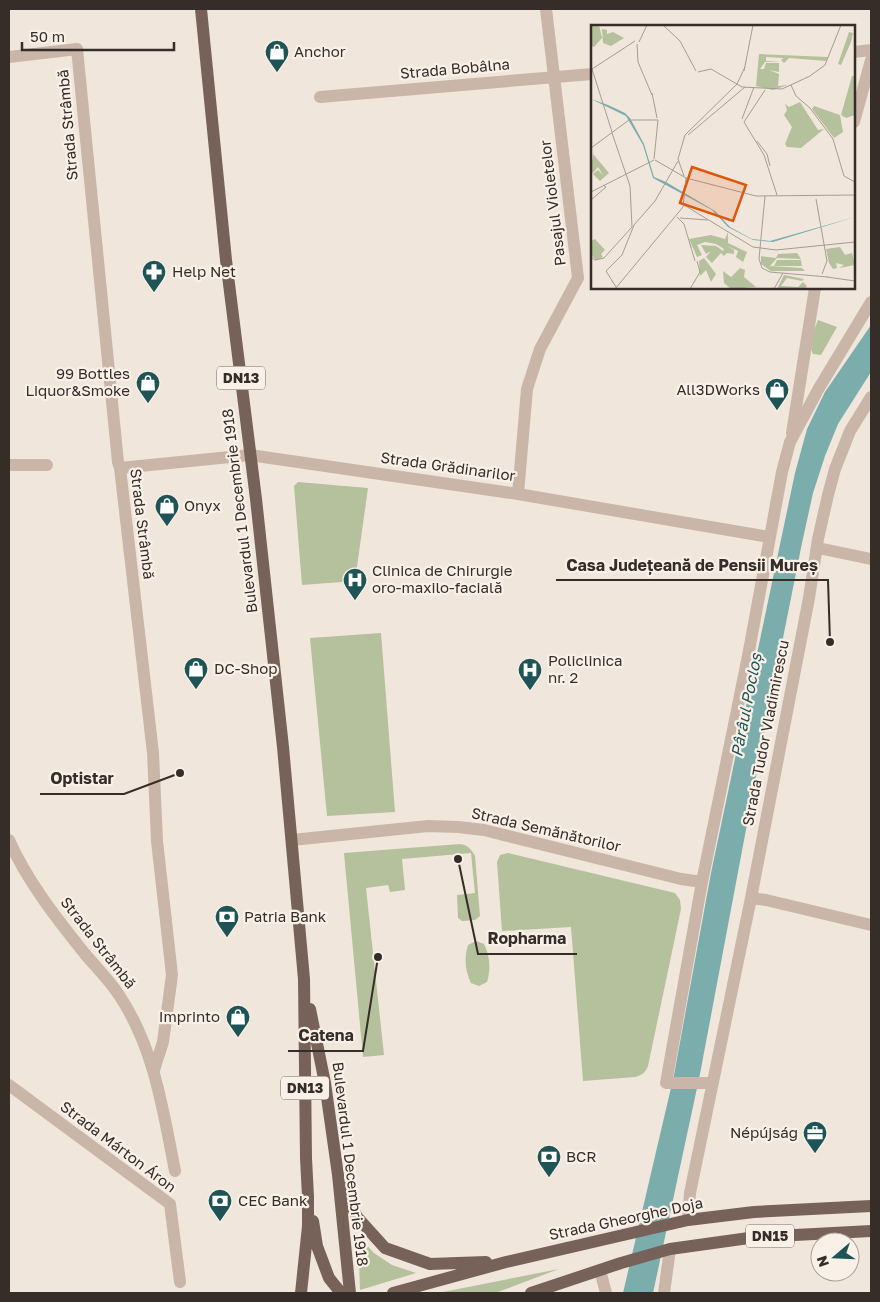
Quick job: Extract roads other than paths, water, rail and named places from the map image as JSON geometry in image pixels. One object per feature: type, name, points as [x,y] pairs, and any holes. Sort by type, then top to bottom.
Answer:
[{"type":"main road","name":"Bulevardul 1 Decembrie 1918","points":[[200,9],[226,260],[250,455],[292,840],[304,980],[308,1197],[307,1235],[301,1293]]},
{"type":"main road","name":"Bulevardul 1 Decembrie 1918","points":[[304,980],[325,1083],[338,1175],[350,1293]]},
{"type":"main road","points":[[338,1175],[357,1217],[385,1248],[430,1264],[506,1262]]},
{"type":"main road","points":[[308,1197],[317,1246],[329,1278],[341,1293]]},
{"type":"main road","name":"Strada Gheorghe Doja","points":[[393,1293],[506,1262],[688,1220],[754,1212],[871,1206]]},
{"type":"main road","name":"DN15","points":[[532,1293],[670,1249],[756,1237],[871,1230]]},
{"type":"street","name":"Pasajul Violetelor","points":[[518,494],[527,390],[540,350],[578,278],[546,9]]},
{"type":"street","name":"Strada Strâmbă","points":[[9,57],[78,49],[117,457],[120,468],[153,753],[157,841],[172,975],[163,1042],[154,1070]]},
{"type":"street","points":[[855,52],[871,50]]},
{"type":"street","points":[[855,118],[871,60]]},
{"type":"street","name":"Strada Bobâlna","points":[[320,97],[591,74]]},
{"type":"street","points":[[713,1083],[666,1083],[702,882],[748,656],[782,472],[790,442],[815,289]]},
{"type":"street","points":[[790,442],[819,388],[871,302]]},
{"type":"street","name":"Strada Tudor Vladimirescu","points":[[688,1220],[690,1193],[751,898],[820,530],[835,469],[850,431],[871,397]]},
{"type":"street","name":"Strada Grădinarilor","points":[[120,468],[250,455],[518,494],[769,537]]},
{"type":"street","points":[[9,465],[47,465]]},
{"type":"street","points":[[818,548],[871,559]]},
{"type":"street","name":"Strada Semănătorilor","points":[[292,840],[428,826],[458,827],[484,830],[702,882]]},
{"type":"street","name":"Strada Strâmbă","points":[[9,840],[12,859],[85,954],[119,994],[143,1039],[154,1070],[164,1111],[175,1171]]},
{"type":"street","points":[[751,898],[871,924]]},
{"type":"street","name":"Strada Márton Áron","points":[[9,1085],[170,1204],[180,1282]]},
{"type":"street","points":[[664,1293],[670,1249]]},
{"type":"street","points":[[600,1270],[606,1293]]},
{"type":"water","name":"Pârâul Pocloș","points":[[871,325],[871,372],[838,424],[813,493],[767,718],[700,1074],[653,1293],[623,1293],[674,1075],[711,873],[795,473],[807,429],[825,392]]},
{"type":"place","name":"Anchor","points":[[277,73]]},
{"type":"place","name":"Help Net","points":[[154,293]]},
{"type":"place","name":"99 Bottles Liquor&Smoke","points":[[148,404]]},
{"type":"place","name":"All3DWorks","points":[[777,411]]},
{"type":"place","name":"Onyx","points":[[167,527]]},
{"type":"place","name":"Clinica de Chirurgie oro-maxilo-facială","points":[[355,601]]},
{"type":"place","name":"Casa Județeană de Pensii Mureș","points":[[830,642]]},
{"type":"place","name":"DC-Shop","points":[[196,690]]},
{"type":"place","name":"Policlinica nr. 2","points":[[530,691]]},
{"type":"place","name":"Optistar","points":[[180,773]]},
{"type":"place","name":"Ropharma","points":[[458,859]]},
{"type":"place","name":"Patria Bank","points":[[227,938]]},
{"type":"place","name":"Catena","points":[[378,957]]},
{"type":"place","name":"Imprinto","points":[[238,1038]]},
{"type":"place","name":"Népújság","points":[[815,1154]]},
{"type":"place","name":"BCR","points":[[549,1178]]},
{"type":"place","name":"CEC Bank","points":[[220,1222]]}]
